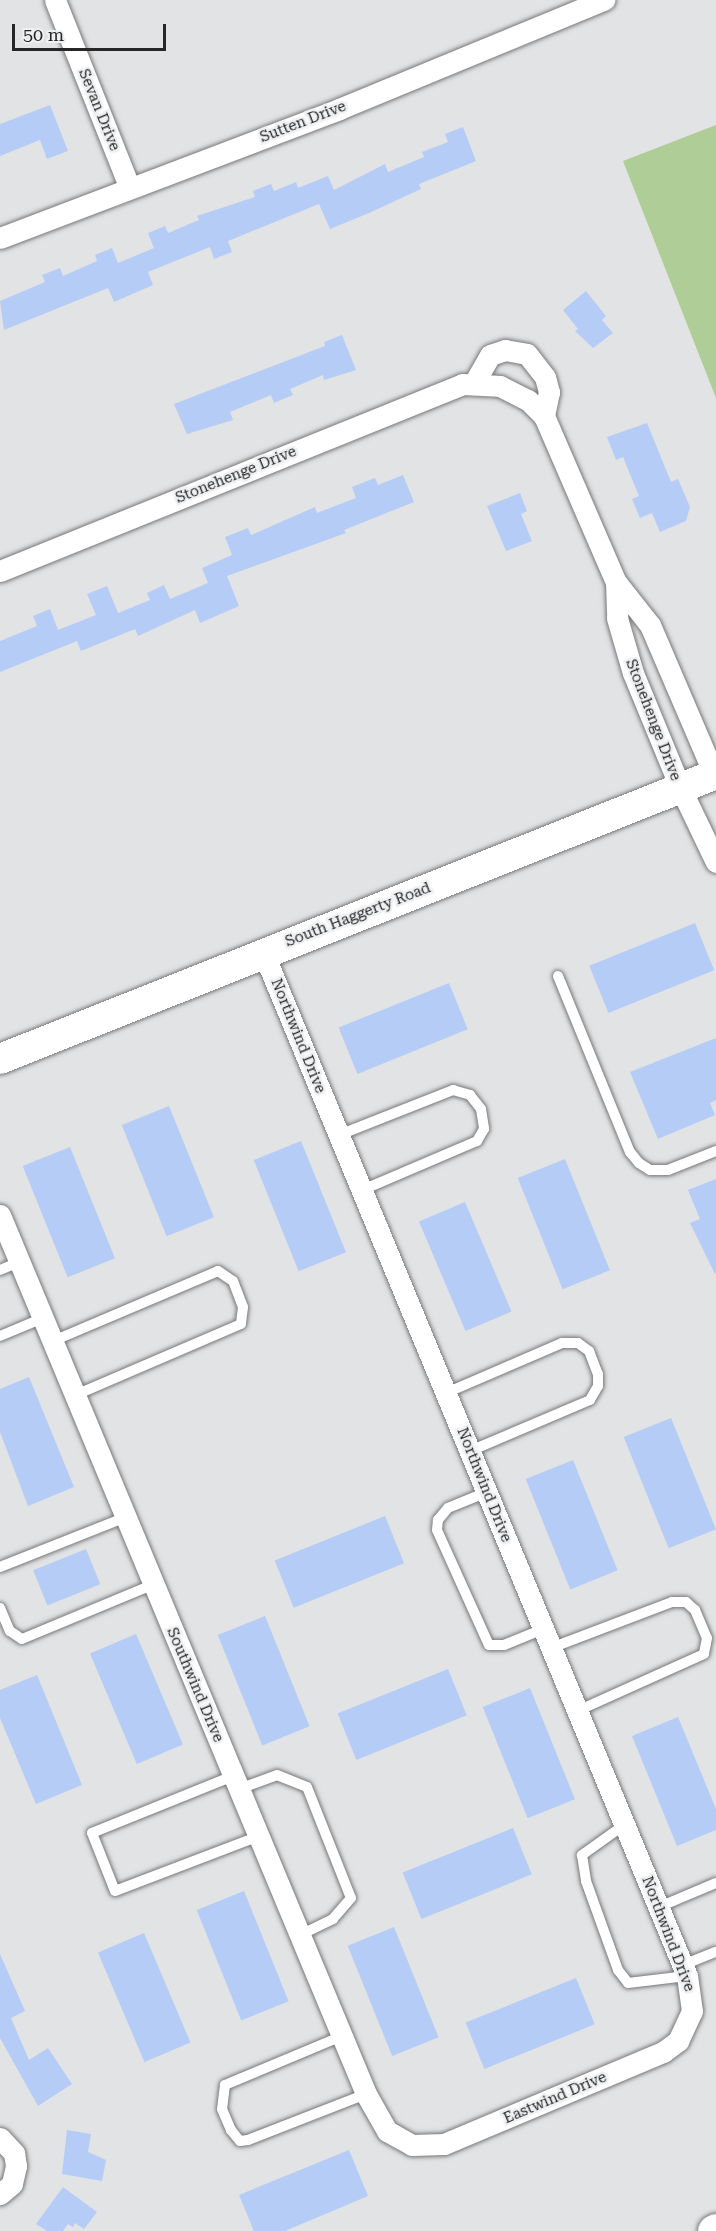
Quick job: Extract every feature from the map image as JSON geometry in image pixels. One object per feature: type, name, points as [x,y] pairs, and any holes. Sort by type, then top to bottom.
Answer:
[{"type":"main road","name":"South Haggerty Road","points":[[0,1059],[263,952],[525,853],[680,787],[715,775]]},
{"type":"street","name":"Sevan Drive","points":[[55,0],[129,186]]},
{"type":"street","name":"Sutten Drive","points":[[0,238],[129,186],[339,109],[604,0]]},
{"type":"street","points":[[474,383],[490,356],[506,350],[527,354],[545,377],[549,392],[544,416]]},
{"type":"street","name":"Stonehenge Drive","points":[[0,571],[474,383],[512,391],[544,416],[616,582],[650,625],[715,775]]},
{"type":"street","name":"Stonehenge Drive","points":[[616,582],[617,618],[633,673],[680,787],[716,862]]},
{"type":"street","name":"Northwind Drive","points":[[263,952],[685,1970],[692,1993],[689,2019]]},
{"type":"street","name":"Southwind Drive","points":[[0,1215],[10,1266],[43,1318],[53,1341],[366,2094],[387,2131],[405,2143]]},
{"type":"street","name":"Eastwind Drive","points":[[405,2143],[423,2147],[444,2144],[663,2052],[678,2041],[689,2019]]},
{"type":"street","points":[[0,2138],[14,2152],[16,2166],[12,2184],[0,2194]]},
{"type":"lane","points":[[558,975],[630,1152],[639,1163],[650,1170],[668,1170],[716,1150]]},
{"type":"lane","points":[[339,1136],[453,1090],[470,1095],[481,1109],[484,1129],[477,1141],[362,1190]]},
{"type":"lane","points":[[53,1341],[218,1271],[233,1281],[243,1307],[241,1324],[75,1395]]},
{"type":"lane","points":[[0,1336],[43,1318]]},
{"type":"lane","points":[[446,1393],[562,1343],[578,1343],[589,1351],[595,1366],[598,1386],[590,1400],[470,1451]]},
{"type":"lane","points":[[487,1492],[448,1508],[438,1520],[437,1530],[489,1645],[547,1638],[672,1602],[686,1602],[695,1610],[707,1638],[704,1654],[577,1711]]},
{"type":"lane","points":[[0,1567],[126,1517]]},
{"type":"lane","points":[[0,1608],[10,1631],[22,1639],[153,1584]]},
{"type":"lane","points":[[259,1836],[115,1891],[92,1833],[236,1782],[277,1775],[307,1787],[351,1898],[333,1920],[300,1935]]},
{"type":"lane","points":[[624,1825],[582,1855],[586,1881],[618,1970],[627,1983],[685,1970],[716,1952]]},
{"type":"lane","points":[[659,1907],[716,1883]]},
{"type":"lane","points":[[342,2036],[225,2085],[221,2096],[227,2120],[240,2140],[248,2140],[366,2094]]},
{"type":"green space","points":[[716,125],[716,398],[623,161]]},
{"type":"building","points":[[50,105],[68,151],[47,159],[40,140],[0,156],[0,124]]},
{"type":"building","points":[[463,127],[476,161],[419,184],[421,189],[369,213],[330,229],[319,204],[228,241],[232,252],[214,259],[210,247],[148,272],[153,285],[114,302],[108,288],[4,330],[0,301],[45,282],[42,275],[60,268],[63,276],[97,261],[95,255],[112,248],[118,263],[154,248],[148,233],[165,226],[168,233],[199,220],[197,216],[255,197],[253,191],[271,184],[274,191],[296,182],[298,188],[328,176],[334,190],[385,164],[388,172],[424,157],[422,152],[448,142],[445,134]]},
{"type":"building","points":[[586,291],[606,316],[602,320],[613,333],[593,348],[575,331],[578,329],[563,310]]},
{"type":"building","points":[[342,335],[356,370],[324,380],[323,375],[290,389],[293,395],[274,403],[271,395],[230,412],[233,420],[187,434],[174,404],[325,346],[324,342]]},
{"type":"building","points":[[647,423],[671,482],[678,479],[690,507],[686,521],[660,532],[652,513],[640,518],[632,499],[639,496],[623,457],[616,460],[607,437]]},
{"type":"building","points":[[403,475],[414,502],[344,530],[346,533],[227,576],[239,606],[200,623],[195,610],[138,636],[135,629],[81,651],[77,641],[0,672],[0,641],[37,626],[33,616],[50,609],[58,630],[96,615],[87,594],[107,586],[118,613],[150,600],[147,593],[164,585],[170,599],[208,583],[202,568],[232,555],[225,537],[248,528],[251,535],[315,507],[317,513],[356,498],[352,487],[375,478],[378,485]]},
{"type":"building","points":[[520,493],[527,511],[521,514],[532,541],[506,551],[487,506]]},
{"type":"building","points":[[695,923],[714,970],[608,1013],[589,966]]},
{"type":"building","points":[[449,983],[468,1029],[357,1074],[339,1028]]},
{"type":"building","points":[[716,1038],[716,1100],[710,1103],[715,1115],[658,1139],[630,1072]]},
{"type":"building","points":[[169,1106],[214,1217],[167,1236],[122,1125]]},
{"type":"building","points":[[301,1141],[346,1252],[299,1271],[254,1160]]},
{"type":"building","points":[[70,1147],[115,1258],[68,1277],[23,1166]]},
{"type":"building","points":[[565,1159],[610,1270],[563,1289],[518,1178]]},
{"type":"building","points":[[716,1179],[715,1274],[690,1223],[700,1219],[688,1190]]},
{"type":"building","points":[[465,1202],[511,1312],[465,1331],[419,1222]]},
{"type":"building","points":[[29,1377],[74,1487],[28,1506],[0,1432],[0,1389]]},
{"type":"building","points":[[671,1418],[716,1529],[669,1548],[624,1437]]},
{"type":"building","points":[[573,1460],[618,1570],[570,1589],[526,1479]]},
{"type":"building","points":[[385,1516],[404,1563],[294,1608],[275,1561]]},
{"type":"building","points":[[86,1549],[100,1584],[47,1606],[33,1570]]},
{"type":"building","points":[[265,1616],[310,1726],[262,1745],[218,1635]]},
{"type":"building","points":[[136,1634],[183,1744],[137,1764],[90,1654]]},
{"type":"building","points":[[448,1669],[467,1715],[356,1760],[338,1714]]},
{"type":"building","points":[[37,1675],[82,1785],[36,1804],[0,1718],[0,1690]]},
{"type":"building","points":[[530,1688],[575,1799],[528,1818],[483,1707]]},
{"type":"building","points":[[678,1717],[716,1809],[716,1830],[677,1846],[632,1736]]},
{"type":"building","points":[[513,1828],[532,1874],[421,1919],[403,1873]]},
{"type":"building","points":[[244,1891],[289,2001],[241,2020],[197,1910]]},
{"type":"building","points":[[394,1927],[439,2037],[392,2056],[348,1946]]},
{"type":"building","points":[[144,1933],[190,2043],[144,2062],[98,1953]]},
{"type":"building","points":[[0,1954],[25,2011],[11,2018],[29,2060],[48,2048],[72,2084],[38,2106],[0,2038]]},
{"type":"building","points":[[576,1978],[595,2024],[484,2069],[466,2023]]},
{"type":"building","points":[[67,2130],[91,2134],[88,2152],[106,2160],[102,2181],[62,2174]]},
{"type":"building","points":[[349,2150],[368,2196],[285,2231],[254,2231],[239,2195]]},
{"type":"building","points":[[63,2187],[97,2212],[84,2229],[75,2223],[73,2227],[68,2224],[63,2231],[47,2231],[36,2224]]}]
